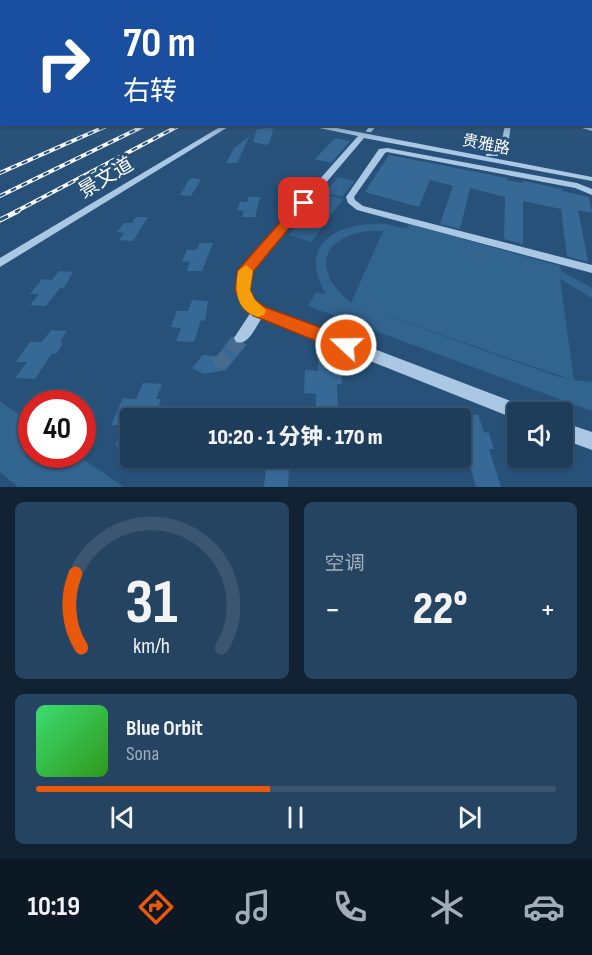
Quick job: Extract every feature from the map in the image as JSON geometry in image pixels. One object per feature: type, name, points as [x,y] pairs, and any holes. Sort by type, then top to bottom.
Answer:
[{"type":"street","name":"景文道","points":[[0,263],[227,126]]},
{"type":"street","name":"贵雅路","points":[[317,126],[366,133],[489,164],[592,179]]},
{"type":"street","points":[[340,126],[366,133],[491,154],[503,154],[508,126]]},
{"type":"street","points":[[373,126],[246,270],[243,290],[250,304],[260,311],[507,408]]},
{"type":"street","points":[[592,192],[577,186],[489,164],[384,150],[352,193],[351,201],[360,208],[592,269]]},
{"type":"street","points":[[241,338],[260,311]]},
{"type":"street","points":[[573,434],[592,441]]},
{"type":"shaded area","points":[[338,177],[355,181],[342,197],[325,193]]},
{"type":"shaded area","points":[[323,194],[343,199],[329,218],[308,212]]},
{"type":"shaded area","points":[[306,213],[328,220],[311,242],[289,235]]},
{"type":"shaded area","points":[[385,224],[407,229],[409,224],[560,266],[561,271],[592,288],[592,298],[560,279],[574,380],[592,382],[592,411],[573,402],[568,402],[308,306],[316,292],[326,294],[318,277],[316,262],[319,249],[327,239],[352,227]],"holes":[[[383,231],[351,303],[330,279],[326,268],[331,248],[352,235]],[[356,305],[572,380],[556,376]]]},
{"type":"shaded area","points":[[0,401],[18,414],[18,468],[96,468],[124,487],[18,487],[0,472]]},
{"type":"building","points":[[264,127],[273,129],[270,142],[266,145],[253,142],[257,129]]},
{"type":"building","points":[[249,137],[237,163],[226,163],[234,148]]},
{"type":"building","points":[[335,138],[350,141],[331,163],[315,159]]},
{"type":"building","points":[[389,155],[562,189],[562,191],[589,197],[592,213],[578,210],[588,262],[567,256],[561,209],[523,201],[523,244],[504,239],[505,197],[470,188],[460,229],[440,224],[453,186],[430,180],[419,207],[365,192]]},
{"type":"building","points":[[190,178],[201,179],[191,196],[180,195]]},
{"type":"building","points":[[249,197],[260,197],[255,217],[242,217],[244,211],[237,210],[240,202],[247,202]]},
{"type":"building","points":[[136,217],[148,217],[133,241],[119,240],[124,233],[117,232],[124,223],[132,223]]},
{"type":"building","points":[[200,243],[213,243],[202,271],[187,271],[190,262],[182,261],[187,250],[196,250]]},
{"type":"building","points":[[59,271],[73,272],[64,288],[60,288],[46,306],[30,305],[39,294],[30,294],[42,279],[52,280]]},
{"type":"building","points":[[192,300],[208,301],[205,321],[201,320],[194,342],[176,341],[181,328],[171,327],[177,311],[188,311]]},
{"type":"building","points":[[51,330],[67,331],[56,354],[52,353],[35,379],[15,378],[27,362],[16,362],[30,342],[42,342]]},
{"type":"building","points":[[232,336],[236,344],[247,344],[226,370],[204,374],[192,368],[203,355],[217,356]]},
{"type":"building","points":[[318,357],[337,358],[337,371],[341,371],[342,384],[337,384],[338,408],[316,408],[316,394],[304,393],[305,370],[318,371]]},
{"type":"building","points":[[143,383],[162,384],[156,399],[161,399],[158,408],[120,408],[120,425],[111,425],[123,398],[136,399]]},
{"type":"building","points":[[471,415],[478,415],[484,432],[489,433],[494,449],[489,449],[501,487],[476,487],[471,468]]},
{"type":"building","points":[[120,434],[120,446],[115,446]]},
{"type":"building","points":[[266,468],[289,470],[288,487],[264,487]]},
{"type":"tunnel","points":[[216,365],[229,355],[241,338]]},
{"type":"railway","points":[[0,173],[106,126]]},
{"type":"railway","points":[[0,196],[144,126]]},
{"type":"railway","points":[[15,212],[178,126]]},
{"type":"railway","points":[[0,220],[18,211]]},
{"type":"slow traffic","points":[[246,271],[243,290],[250,304],[258,310]]},
{"type":"route","points":[[304,203],[246,270],[243,290],[250,304],[260,311],[346,345]]}]
